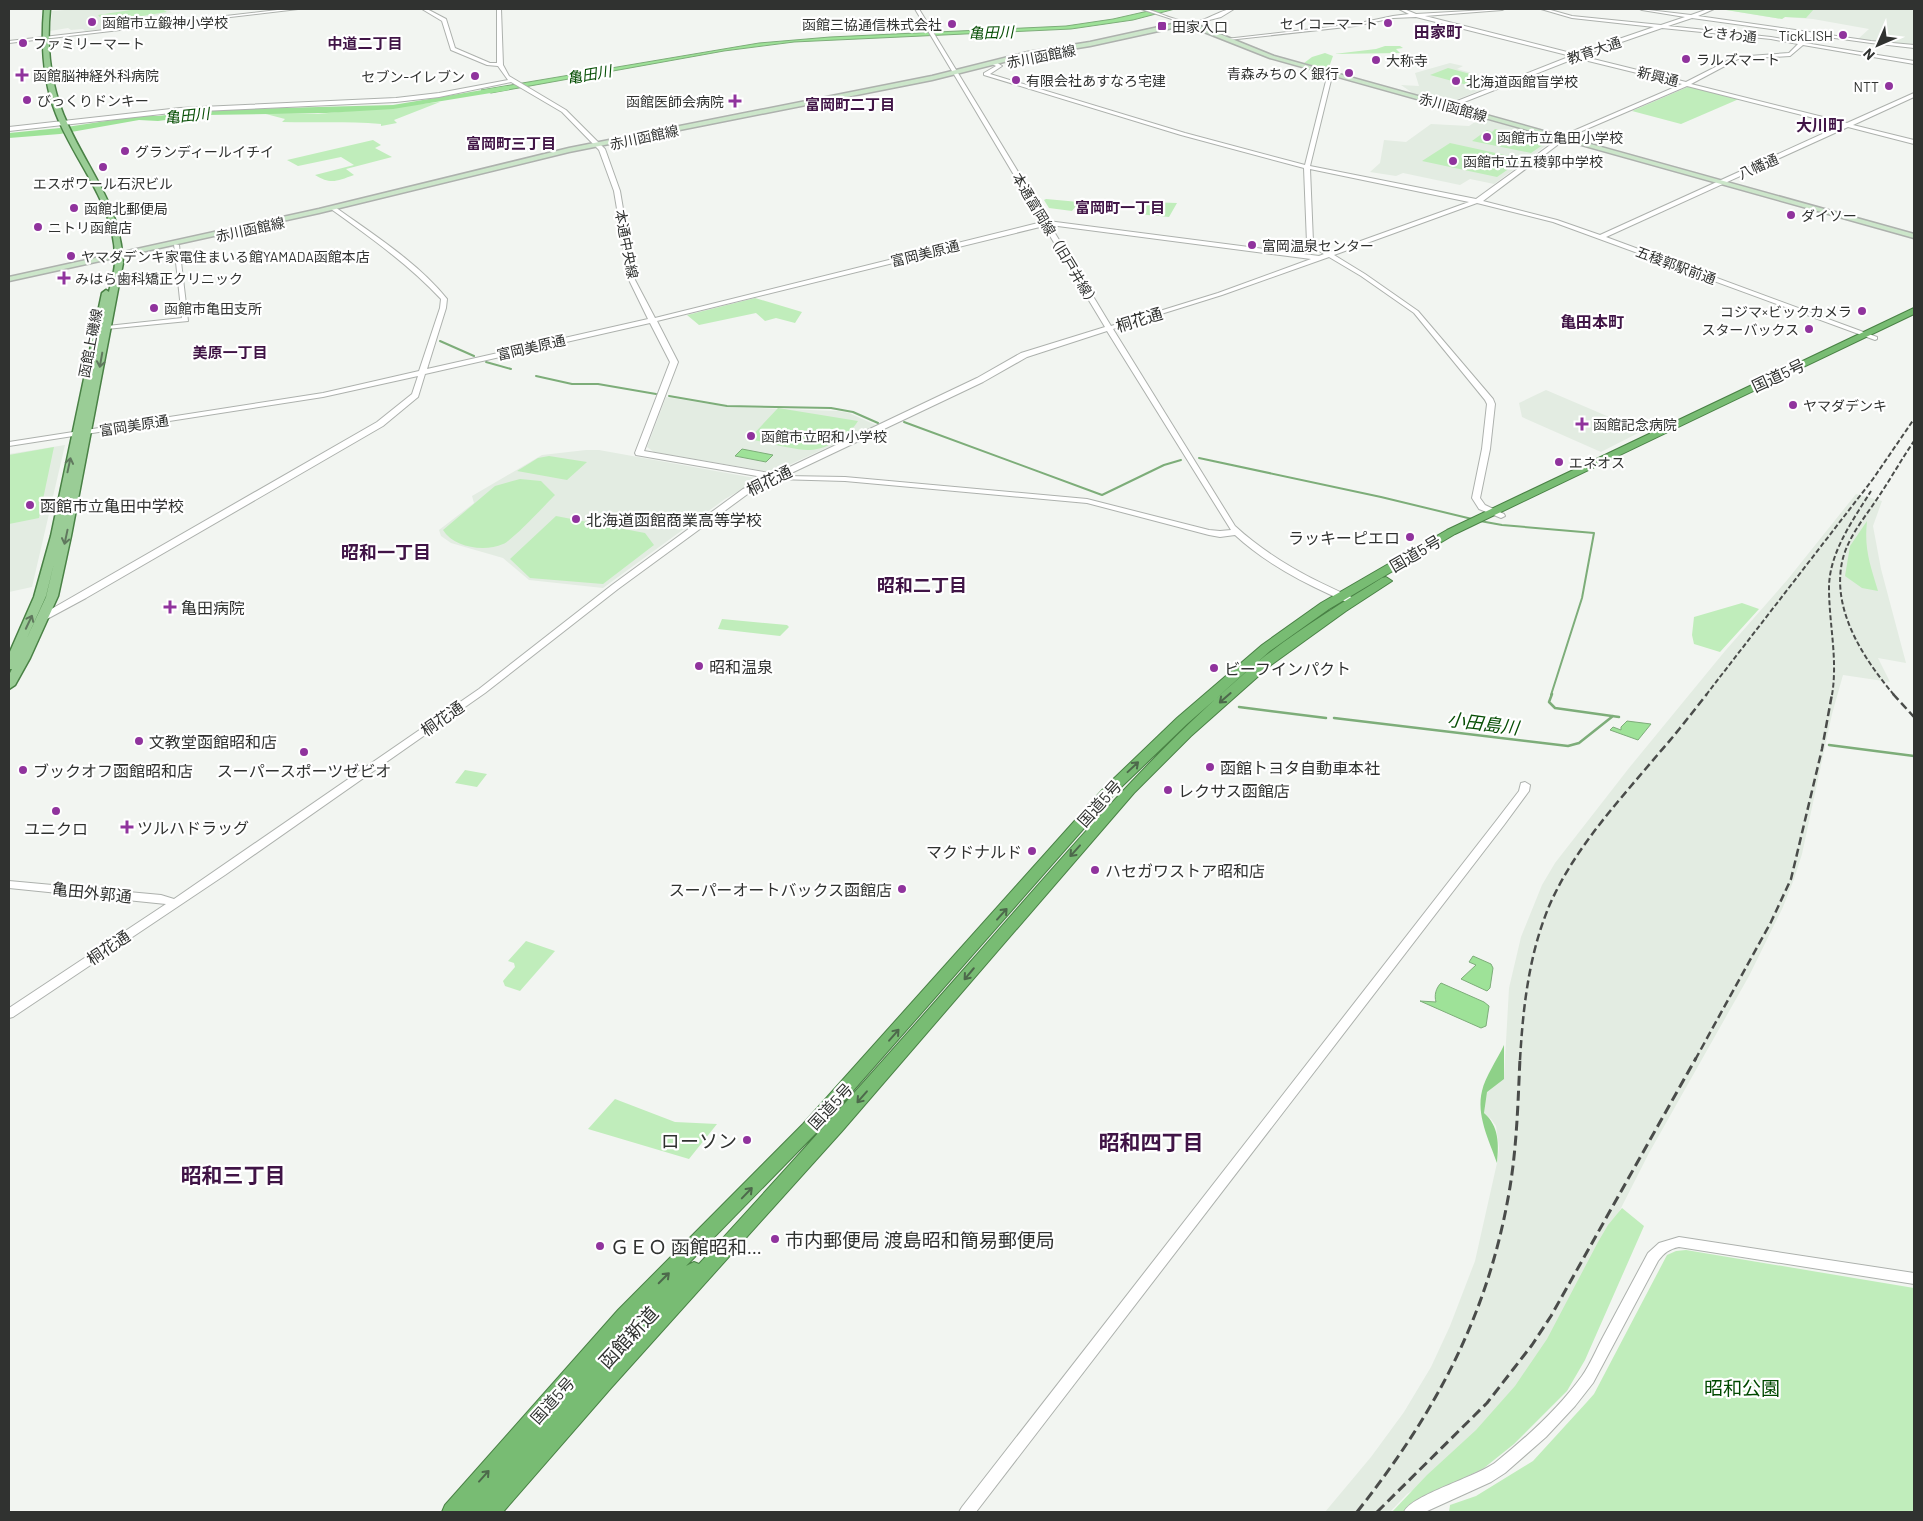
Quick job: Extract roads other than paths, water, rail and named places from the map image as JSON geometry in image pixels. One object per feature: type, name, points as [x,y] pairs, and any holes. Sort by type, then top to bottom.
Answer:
[{"type":"highway","name":"国道5号","points":[[1870,336],[1914,311]]},
{"type":"highway","name":"国道5号","points":[[452,1512],[625,1316],[802,1136],[886,1044],[1110,790],[1166,736],[1244,666],[1282,636],[1442,547],[1486,519],[1870,336],[1914,318]]},
{"type":"highway","name":"国道5号","points":[[490,1512],[857,1102],[1129,790],[1186,733],[1266,662],[1347,599]]},
{"type":"highway","name":"函館新道","points":[[473,1512],[626,1338],[713,1252],[734,1238]]},
{"type":"main road","name":"函館上磯線","points":[[9,666],[40,597],[56,536],[81,433],[102,328],[117,229],[112,214],[62,129],[46,95],[39,58],[41,9]]},
{"type":"main road","name":"函館上磯線","points":[[41,38],[47,9]]},
{"type":"main road","name":"赤川函館線","points":[[112,257],[176,245],[334,209],[599,145],[957,74],[996,64],[1190,24],[1272,57],[1914,236]]},
{"type":"main road","points":[[1761,193],[1790,198],[1914,236]]},
{"type":"main road","points":[[1795,202],[1804,208],[1914,236]]},
{"type":"main road","name":"赤川函館線","points":[[9,279],[334,209]]},
{"type":"main road","name":"函館上磯線","points":[[9,685],[44,617],[52,596],[64,548],[81,433]]},
{"type":"street","points":[[9,43],[296,9]]},
{"type":"street","points":[[424,9],[444,20],[454,49],[489,64],[500,65]]},
{"type":"street","points":[[499,9],[500,65],[502,71],[516,82]]},
{"type":"street","name":"本通富岡線（旧戸井線）","points":[[917,9],[1110,328],[1238,532],[1255,549],[1277,563],[1347,599]]},
{"type":"street","points":[[1144,9],[1190,24],[1219,16],[1232,9]]},
{"type":"street","name":"新興通","points":[[1401,9],[1415,15],[1914,142]]},
{"type":"street","points":[[1228,40],[1355,25],[1415,15],[1502,9]]},
{"type":"street","name":"ときわ通","points":[[1543,9],[1566,16],[1800,43],[1914,63]]},
{"type":"street","points":[[1642,9],[1695,15],[1880,43],[1914,46]]},
{"type":"street","name":"教育大通","points":[[1449,106],[1578,55],[1712,9]]},
{"type":"street","name":"桐花通","points":[[9,1014],[482,691],[615,587],[738,496],[980,380],[1024,355],[1220,294],[1326,257],[1486,197],[1564,138],[1688,83],[1736,58],[1787,55],[1813,33]]},
{"type":"street","name":"五稜郭駅前通","points":[[996,64],[999,66],[986,74],[1199,138],[1307,167],[1537,216],[1601,237],[1870,336]]},
{"type":"street","points":[[1332,73],[1307,167],[1310,243],[1326,257],[1363,275],[1416,312],[1489,399],[1491,404],[1486,449],[1476,498],[1482,507],[1486,519]]},
{"type":"street","points":[[9,129],[62,129],[174,110],[396,100],[516,82]]},
{"type":"street","name":"本通中央線","points":[[516,82],[564,111],[599,145],[617,191],[632,280],[674,362],[639,453],[775,477]]},
{"type":"street","name":"八幡通","points":[[1601,237],[1914,96]]},
{"type":"street","points":[[44,617],[385,421],[415,395],[443,308],[444,299],[426,280],[390,249],[334,209]]},
{"type":"street","points":[[1047,223],[1326,257]]},
{"type":"street","name":"富岡美原通","points":[[9,444],[306,398],[653,320],[1047,223]]},
{"type":"street","points":[[102,328],[186,320],[176,245]]},
{"type":"street","points":[[775,477],[791,479],[845,478],[1087,502],[1209,532],[1220,534],[1238,532]]},
{"type":"street","points":[[967,1512],[1500,823],[1524,791],[1525,785]]},
{"type":"street","name":"亀田外郭通","points":[[9,884],[151,898],[174,903]]},
{"type":"street","points":[[1412,1512],[1426,1503],[1486,1477],[1500,1468],[1541,1432],[1570,1402],[1588,1379],[1653,1257],[1660,1248],[1669,1243],[1679,1242],[1914,1279]]},
{"type":"water","points":[[1157,9],[1175,9],[1133,20],[1071,29],[794,42],[724,51],[491,93],[481,90],[759,43],[830,37],[1066,26],[1113,19]]},
{"type":"water","points":[[742,449],[773,455],[766,462],[735,456]]},
{"type":"water","points":[[1627,721],[1651,724],[1638,740],[1610,730],[1613,727],[1621,730],[1621,727]]},
{"type":"water","points":[[1473,956],[1491,964],[1493,968],[1490,988],[1487,991],[1461,979],[1476,965],[1469,962]]},
{"type":"water","points":[[1441,983],[1489,1006],[1486,1026],[1481,1028],[1420,1001],[1436,1002],[1436,992]]},
{"type":"waterway","name":"亀田川","points":[[9,136],[60,131],[139,118],[149,119],[215,112],[326,111],[393,107],[506,88]]},
{"type":"waterway","points":[[440,341],[474,356]]},
{"type":"waterway","points":[[486,362],[511,369]]},
{"type":"waterway","points":[[536,376],[572,384],[598,384],[656,394]]},
{"type":"waterway","points":[[669,396],[727,406],[831,408],[853,412],[878,423]]},
{"type":"waterway","points":[[904,422],[1102,495],[1164,465],[1181,460]]},
{"type":"waterway","points":[[1199,458],[1381,497],[1472,519]]},
{"type":"waterway","points":[[1480,521],[1502,525],[1594,533],[1582,598],[1551,695]]},
{"type":"waterway","points":[[1552,694],[1549,702],[1555,708],[1613,716]]},
{"type":"waterway","name":"小田島川","points":[[1239,707],[1326,718]]},
{"type":"waterway","name":"小田島川","points":[[1334,718],[1568,746],[1579,743],[1613,716]]},
{"type":"waterway","name":"小田島川","points":[[1613,716],[1619,717]]},
{"type":"waterway","name":"小田島川","points":[[1829,745],[1914,756]]},
{"type":"railway","points":[[1706,695],[1873,479],[1914,419]]},
{"type":"railway","points":[[1894,695],[1871,665],[1852,631],[1845,614],[1840,577],[1843,558],[1853,534],[1914,441]]},
{"type":"railway","points":[[1832,695],[1834,655],[1829,601],[1830,575],[1843,537],[1871,491]]},
{"type":"railway","points":[[1520,1060],[1528,980],[1537,942],[1550,904],[1585,843],[1707,694]]},
{"type":"railway","points":[[1695,1060],[1771,922],[1791,879],[1822,749],[1832,694]]},
{"type":"railway","points":[[1893,694],[1914,717]]},
{"type":"railway","points":[[1357,1512],[1385,1475],[1435,1399],[1473,1319],[1501,1233],[1510,1187],[1517,1122],[1520,1058]]},
{"type":"railway","points":[[1377,1512],[1487,1403],[1532,1345],[1551,1316],[1696,1058]]},
{"type":"place","name":"函館市立鍛神小学校","points":[[92,22]]},
{"type":"place","name":"セイコーマート","points":[[1388,23]]},
{"type":"place","name":"函館三協通信株式会社","points":[[952,24]]},
{"type":"place","name":"田家入口","points":[[1162,26]]},
{"type":"place","name":"TickLISH","points":[[1843,35]]},
{"type":"place","name":"ファミリーマート","points":[[23,43]]},
{"type":"place","name":"ラルズマート","points":[[1686,59]]},
{"type":"place","name":"大称寺","points":[[1376,60]]},
{"type":"place","name":"青森みちのく銀行","points":[[1349,73]]},
{"type":"place","name":"函館脳神経外科病院","points":[[22,75]]},
{"type":"place","name":"セブン-イレブン","points":[[475,76]]},
{"type":"place","name":"有限会社あすなろ宅建","points":[[1016,80]]},
{"type":"place","name":"北海道函館盲学校","points":[[1456,81]]},
{"type":"place","name":"NTT","points":[[1889,86]]},
{"type":"place","name":"びっくりドンキー","points":[[27,100]]},
{"type":"place","name":"函館医師会病院","points":[[735,101]]},
{"type":"place","name":"函館市立亀田小学校","points":[[1487,137]]},
{"type":"place","name":"グランディールイチイ","points":[[125,151]]},
{"type":"place","name":"函館市立五稜郭中学校","points":[[1453,161]]},
{"type":"place","name":"エスポワール石沢ビル","points":[[103,167]]},
{"type":"place","name":"函館北郵便局","points":[[74,208]]},
{"type":"place","name":"ダイソー","points":[[1791,215]]},
{"type":"place","name":"ニトリ函館店","points":[[38,227]]},
{"type":"place","name":"富岡温泉センター","points":[[1252,245]]},
{"type":"place","name":"ヤマダデンキ家電住まいる館YAMADA函館本店","points":[[71,256]]},
{"type":"place","name":"みはら歯科矯正クリニック","points":[[64,278]]},
{"type":"place","name":"函館市亀田支所","points":[[154,308]]},
{"type":"place","name":"コジマ×ビックカメラ","points":[[1862,311]]},
{"type":"place","name":"スターバックス","points":[[1809,329]]},
{"type":"place","name":"ヤマダデンキ","points":[[1793,405]]},
{"type":"place","name":"函館記念病院","points":[[1582,424]]},
{"type":"place","name":"函館市立昭和小学校","points":[[751,436]]},
{"type":"place","name":"エネオス","points":[[1559,462]]},
{"type":"place","name":"函館市立亀田中学校","points":[[30,505]]},
{"type":"place","name":"北海道函館商業高等学校","points":[[576,519]]},
{"type":"place","name":"ラッキーピエロ","points":[[1410,537]]},
{"type":"place","name":"亀田病院","points":[[170,607]]},
{"type":"place","name":"昭和温泉","points":[[699,666]]},
{"type":"place","name":"ビーフインパクト","points":[[1214,668]]},
{"type":"place","name":"文教堂函館昭和店","points":[[139,741]]},
{"type":"place","name":"スーパースポーツゼビオ","points":[[304,752]]},
{"type":"place","name":"函館トヨタ自動車本社","points":[[1210,767]]},
{"type":"place","name":"ブックオフ函館昭和店","points":[[23,770]]},
{"type":"place","name":"レクサス函館店","points":[[1168,790]]},
{"type":"place","name":"ユニクロ","points":[[56,811]]},
{"type":"place","name":"ツルハドラッグ","points":[[127,827]]},
{"type":"place","name":"マクドナルド","points":[[1032,851]]},
{"type":"place","name":"ハセガワストア昭和店","points":[[1095,870]]},
{"type":"place","name":"スーパーオートバックス函館店","points":[[902,889]]},
{"type":"place","name":"ローソン","points":[[747,1140]]},
{"type":"place","name":"市内郵便局 渡島昭和簡易郵便局","points":[[775,1239]]},
{"type":"place","name":"ＧＥＯ 函館昭和…","points":[[600,1246]]},
{"type":"district","name":"田家町","points":[[1438,31]]},
{"type":"district","name":"中道二丁目","points":[[365,43]]},
{"type":"district","name":"富岡町二丁目","points":[[850,104]]},
{"type":"district","name":"大川町","points":[[1820,124]]},
{"type":"district","name":"富岡町三丁目","points":[[511,143]]},
{"type":"district","name":"富岡町一丁目","points":[[1120,207]]},
{"type":"district","name":"亀田本町","points":[[1592,321]]},
{"type":"district","name":"美原一丁目","points":[[230,352]]},
{"type":"district","name":"昭和一丁目","points":[[386,552]]},
{"type":"district","name":"昭和二丁目","points":[[922,585]]},
{"type":"district","name":"昭和四丁目","points":[[1151,1141]]},
{"type":"district","name":"昭和三丁目","points":[[233,1174]]},
{"type":"park label","name":"昭和公園","points":[[1742,1387]]}]
